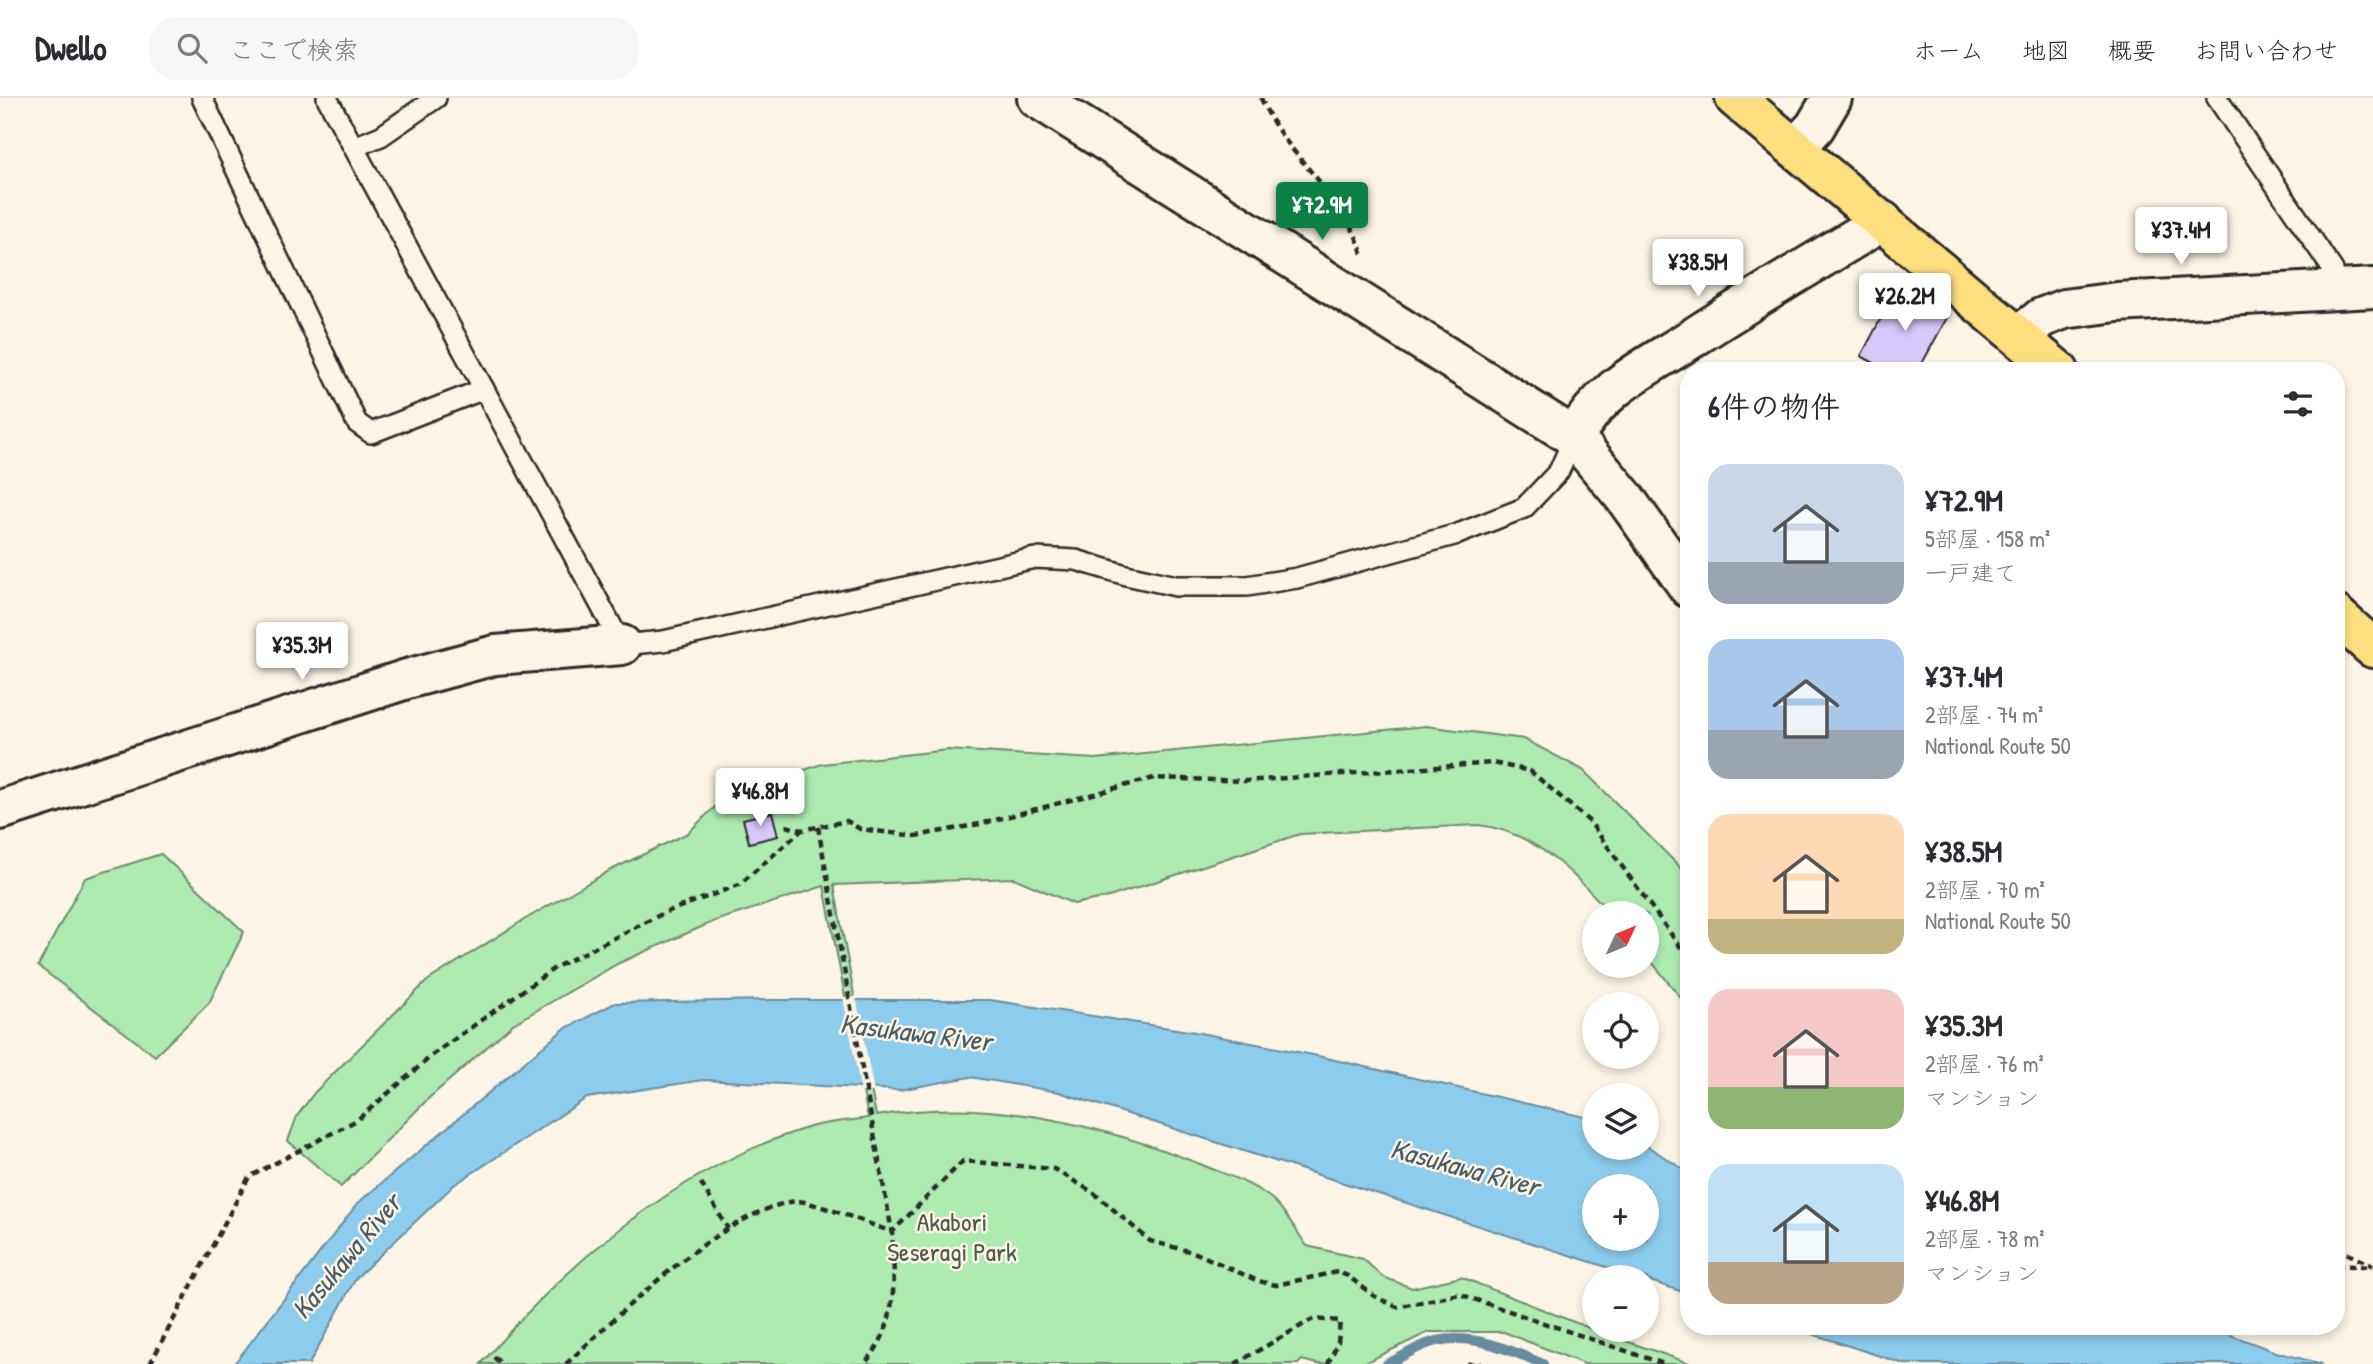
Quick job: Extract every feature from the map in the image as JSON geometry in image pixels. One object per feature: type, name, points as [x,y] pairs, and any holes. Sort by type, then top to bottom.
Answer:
[{"type":"highway","points":[[1735,98],[2048,362]]},
{"type":"highway","points":[[2345,623],[2373,648]]},
{"type":"street","points":[[1037,98],[1574,437],[1625,498],[1680,575]]},
{"type":"street","points":[[1796,147],[1815,127],[1832,98]]},
{"type":"street","points":[[1574,437],[1589,411],[1621,384],[1767,289],[1883,221]]},
{"type":"street","points":[[2019,337],[2041,318],[2064,309],[2150,298],[2373,288]]},
{"type":"street","points":[[0,810],[407,679],[483,659],[622,645]]},
{"type":"lane","points":[[202,98],[357,423],[372,433],[484,389]]},
{"type":"lane","points":[[327,98],[622,645],[676,638],[1035,558],[1076,559],[1125,575],[1177,586],[1247,586],[1297,578],[1458,534],[1524,508],[1559,471],[1574,437]]},
{"type":"lane","points":[[354,147],[381,136],[436,98]]},
{"type":"lane","points":[[2217,98],[2333,270],[2336,289]]},
{"type":"path","points":[[1261,98],[1290,148],[1341,208],[1357,233],[1366,266],[1355,298]]},
{"type":"path","points":[[786,826],[802,830],[818,829],[847,821],[860,829],[916,836],[980,824],[1154,778],[1246,781],[1493,763],[1530,771],[1590,822],[1680,947]]},
{"type":"path","points":[[818,829],[892,1232],[894,1271],[889,1325],[864,1364]]},
{"type":"path","points":[[150,1364],[249,1177],[358,1120],[435,1052],[556,967],[655,916],[739,885],[802,830]]},
{"type":"path","points":[[892,1232],[963,1161],[1054,1169],[1094,1193],[1150,1241],[1196,1253],[1258,1281],[1276,1285],[1337,1272],[1397,1307],[1459,1294],[1664,1364]]},
{"type":"path","points":[[701,1183],[728,1229]]},
{"type":"path","points":[[566,1364],[640,1294],[728,1229],[797,1200],[892,1232]]},
{"type":"path","points":[[2345,1252],[2373,1266]]},
{"type":"path","points":[[2345,1265],[2373,1266]]},
{"type":"path","points":[[1235,1364],[1313,1320],[1340,1321],[1338,1342],[1328,1364]]},
{"type":"path","points":[[494,1357],[501,1364]]},
{"type":"path","points":[[1467,1364],[1480,1364]]},
{"type":"green space","name":"Akabori Seseragi Park","points":[[1426,726],[1524,739],[1583,770],[1680,867],[1680,997],[1659,971],[1659,901],[1598,901],[1567,869],[1534,845],[1516,835],[1478,825],[1300,834],[1109,897],[1074,904],[1014,878],[834,885],[876,1116],[958,1109],[999,1112],[1082,1126],[1122,1137],[1200,1164],[1255,1188],[1277,1204],[1307,1246],[1363,1259],[1383,1277],[1412,1288],[1461,1277],[1582,1325],[1582,1342],[1629,1342],[1692,1364],[1584,1364],[1504,1332],[1429,1332],[1362,1364],[1317,1364],[1302,1360],[1298,1364],[481,1364],[551,1289],[589,1254],[671,1192],[715,1166],[762,1144],[810,1127],[868,1118],[824,886],[715,921],[619,963],[513,1024],[428,1099],[341,1187],[288,1141],[297,1116],[315,1092],[427,981],[522,921],[609,871],[688,833],[725,797],[822,764],[948,750],[1095,759]]},
{"type":"green space","points":[[161,854],[244,932],[209,1003],[155,1056],[38,966],[85,878]]},
{"type":"water","name":"Kasukawa River","points":[[990,1000],[1195,1032],[1313,1055],[1582,1116],[1582,1160],[1659,1160],[1659,1154],[1680,1167],[1680,1291],[1659,1284],[1659,1265],[1600,1265],[1059,1092],[970,1077],[899,1090],[703,1080],[587,1098],[454,1185],[356,1278],[309,1364],[234,1364],[358,1203],[564,1029],[615,1003]]},
{"type":"water","points":[[1815,1335],[2231,1335],[2276,1352],[2322,1364],[1904,1364]]},
{"type":"pier","points":[[843,997],[856,997],[874,1092],[861,1092]]},
{"type":"building","points":[[1898,286],[1949,314],[1923,362],[1872,362],[1861,356]]},
{"type":"building","points":[[772,812],[778,836],[749,843],[743,819]]},
{"type":"waterway","points":[[1387,1364],[1424,1345],[1451,1339],[1492,1344],[1543,1364]]}]
